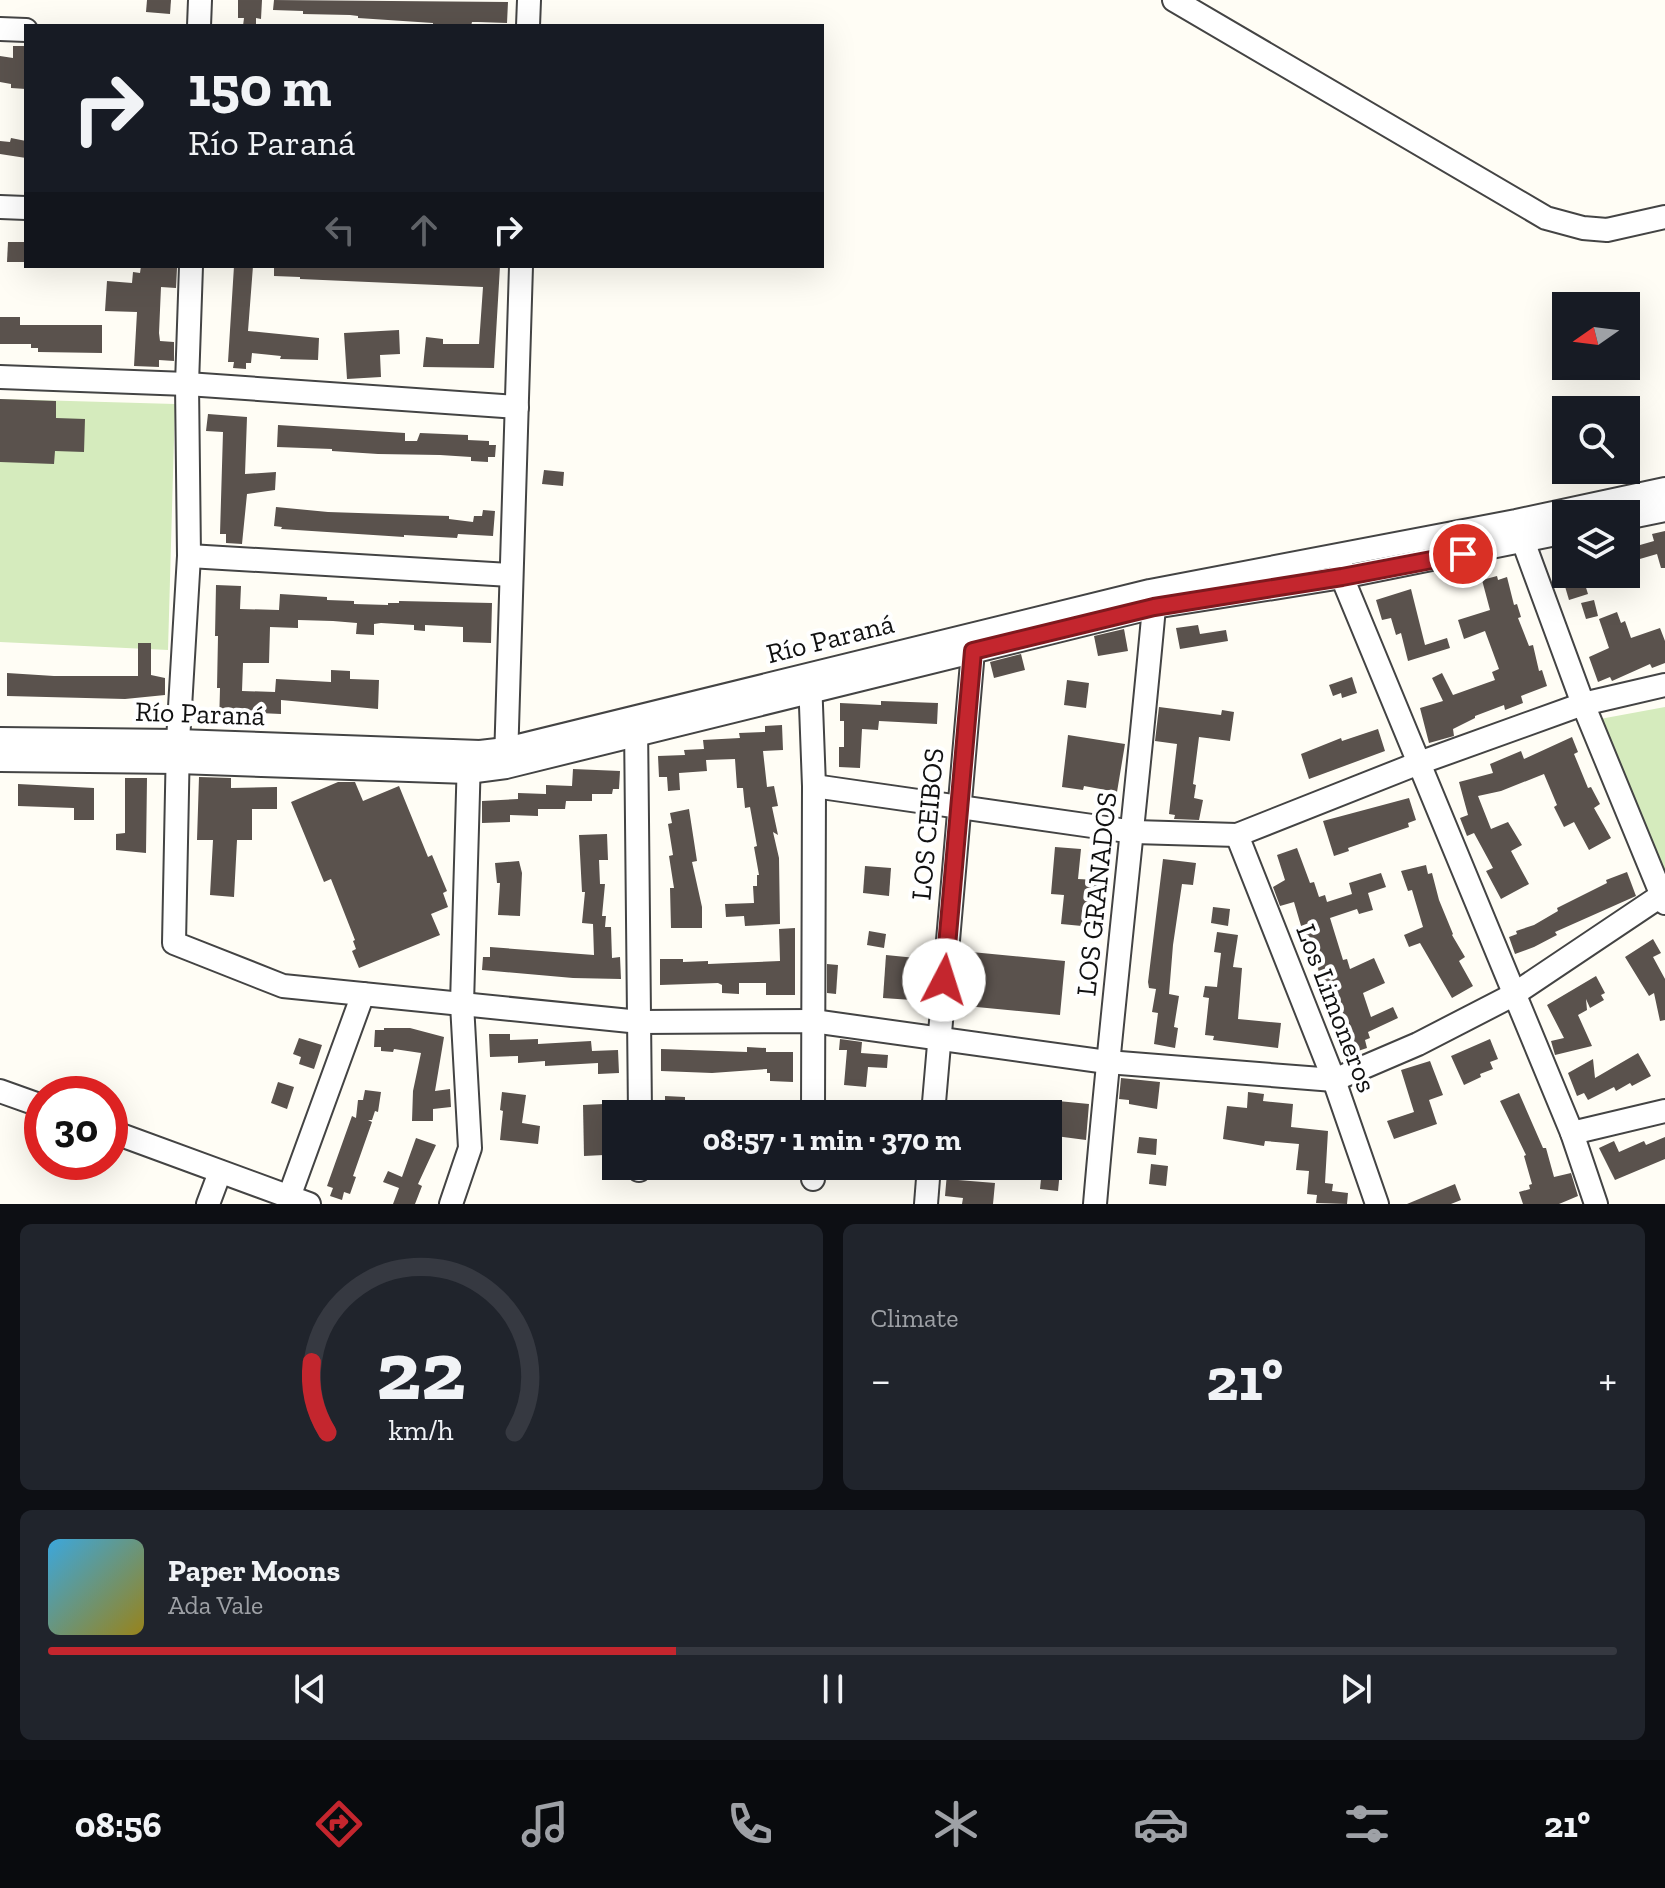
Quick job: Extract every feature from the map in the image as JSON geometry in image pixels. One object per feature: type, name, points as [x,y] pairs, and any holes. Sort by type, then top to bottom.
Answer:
[{"type":"street","points":[[199,24],[200,0]]},
{"type":"street","points":[[528,24],[529,0]]},
{"type":"street","points":[[1174,0],[1546,218],[1583,228],[1607,230],[1665,217]]},
{"type":"street","points":[[0,29],[24,30]]},
{"type":"street","points":[[0,207],[24,208]]},
{"type":"street","points":[[191,268],[187,384],[189,556],[178,752],[174,943],[283,986],[640,1022],[813,1021],[1107,1062],[1334,1080],[1418,1044],[1513,995],[1663,897],[1583,704],[1520,531]]},
{"type":"street","points":[[506,758],[521,268]]},
{"type":"street","points":[[0,377],[187,384],[517,407]]},
{"type":"street","name":"Río Paraná","points":[[0,739],[178,752],[469,762],[506,758],[1152,599],[1520,531],[1665,489]]},
{"type":"street","points":[[1640,515],[1665,510]]},
{"type":"street","name":"Río Paraná","points":[[1520,531],[1552,532]]},
{"type":"street","points":[[189,556],[511,575]]},
{"type":"street","points":[[1341,566],[1513,995],[1572,1133],[1596,1204]]},
{"type":"street","name":"LOS GRANADOS","points":[[1095,1204],[1107,1062],[1134,832],[1152,599]]},
{"type":"street","name":"LOS CEIBOS","points":[[934,1100],[971,643]]},
{"type":"street","points":[[811,683],[814,786],[813,1100]]},
{"type":"street","points":[[814,786],[1134,832],[1237,835],[1419,763],[1583,704],[1665,685]]},
{"type":"street","points":[[636,726],[640,1100]]},
{"type":"street","name":"Río Paraná","points":[[0,760],[178,752]]},
{"type":"street","points":[[451,1204],[470,1148],[462,1004],[469,762]]},
{"type":"street","name":"Los Limoneros","points":[[1237,835],[1334,1080],[1377,1204]]},
{"type":"street","points":[[128,1138],[299,1200],[363,994]]},
{"type":"street","points":[[0,1091],[24,1100]]},
{"type":"street","points":[[1572,1133],[1665,1111]]},
{"type":"street","points":[[208,1204],[220,1172]]},
{"type":"street","points":[[926,1204],[928,1180]]},
{"type":"green space","points":[[0,399],[175,404],[168,650],[0,642]]},
{"type":"green space","points":[[1665,707],[1665,889],[1600,719]]},
{"type":"building","points":[[147,0],[171,0],[170,14],[146,12]]},
{"type":"building","points":[[238,0],[262,0],[261,19],[256,18],[256,24],[243,24],[244,18],[238,18]]},
{"type":"building","points":[[274,0],[508,2],[507,23],[433,24],[273,10]]},
{"type":"building","points":[[13,46],[24,46],[24,89],[11,88],[11,84],[0,82],[0,56],[13,58]]},
{"type":"building","points":[[11,138],[24,141],[24,158],[0,154],[0,141],[10,142]]},
{"type":"building","points":[[8,242],[24,242],[24,262],[7,262]]},
{"type":"building","points":[[141,268],[177,268],[176,288],[161,287],[159,333],[160,341],[174,342],[174,361],[159,360],[159,367],[134,366],[137,312],[105,311],[107,281],[132,283],[133,272],[140,273]]},
{"type":"building","points":[[234,268],[253,268],[248,331],[319,338],[318,360],[280,359],[281,356],[252,353],[251,363],[246,363],[246,369],[233,368],[234,362],[228,362]]},
{"type":"building","points":[[274,268],[500,268],[494,368],[423,367],[426,337],[443,339],[443,344],[479,344],[483,287],[274,276]]},
{"type":"building","points":[[0,317],[20,317],[20,325],[102,325],[102,353],[38,352],[38,348],[31,348],[31,344],[0,344]]},
{"type":"building","points":[[399,330],[400,354],[380,355],[381,377],[347,379],[344,333]]},
{"type":"building","points":[[0,399],[56,401],[56,418],[85,419],[84,452],[55,451],[54,464],[0,462]]},
{"type":"building","points":[[208,414],[247,417],[245,474],[276,472],[275,490],[247,494],[242,544],[226,543],[226,534],[220,534],[223,432],[206,431]]},
{"type":"building","points":[[278,425],[405,433],[405,441],[417,441],[420,433],[468,435],[468,440],[489,441],[489,445],[496,445],[495,457],[488,457],[488,462],[471,461],[471,457],[277,447]]},
{"type":"building","points":[[544,470],[564,472],[563,486],[542,484]]},
{"type":"building","points":[[276,507],[449,516],[449,519],[473,522],[474,516],[482,516],[483,510],[495,511],[493,536],[458,534],[457,538],[281,529],[274,526]]},
{"type":"building","points":[[1665,531],[1665,568],[1661,568],[1657,554],[1640,559],[1640,545],[1654,541],[1652,534]]},
{"type":"building","points":[[1497,576],[1498,580],[1507,577],[1514,605],[1517,604],[1521,617],[1518,618],[1529,646],[1533,645],[1539,671],[1542,670],[1547,686],[1521,696],[1523,703],[1505,710],[1504,705],[1475,716],[1453,729],[1454,736],[1429,743],[1420,708],[1443,701],[1432,678],[1442,673],[1453,695],[1495,680],[1492,672],[1499,669],[1485,631],[1464,639],[1458,620],[1490,610],[1482,580]]},
{"type":"building","points":[[216,585],[241,586],[240,609],[279,610],[280,594],[327,597],[327,600],[354,601],[354,604],[388,605],[399,601],[492,603],[491,643],[463,642],[463,627],[425,625],[425,631],[414,630],[414,625],[381,623],[374,624],[374,635],[356,634],[357,623],[333,621],[298,620],[298,628],[270,627],[269,663],[243,663],[242,691],[275,692],[276,679],[331,682],[331,670],[350,671],[350,679],[379,680],[378,709],[281,700],[281,714],[235,712],[235,726],[219,726]]},
{"type":"building","points":[[1565,588],[1586,588],[1588,594],[1569,600]]},
{"type":"building","points":[[1411,589],[1425,645],[1447,638],[1450,648],[1408,661],[1401,633],[1396,635],[1391,618],[1382,620],[1376,600]]},
{"type":"building","points":[[1594,600],[1598,616],[1586,619],[1581,603]]},
{"type":"building","points":[[1617,612],[1621,623],[1625,621],[1631,638],[1660,628],[1665,641],[1665,663],[1652,668],[1650,664],[1612,681],[1610,677],[1598,682],[1589,657],[1609,648],[1599,619]]},
{"type":"building","points":[[1198,625],[1200,634],[1226,630],[1228,641],[1180,649],[1176,628]]},
{"type":"building","points":[[1124,629],[1128,651],[1098,656],[1094,636]]},
{"type":"building","points":[[138,643],[151,643],[151,675],[165,678],[165,695],[125,699],[7,696],[7,673],[138,676]]},
{"type":"building","points":[[1021,654],[1025,670],[994,678],[990,662]]},
{"type":"building","points":[[1352,677],[1357,693],[1342,698],[1341,693],[1333,696],[1329,685]]},
{"type":"building","points":[[1067,680],[1089,683],[1086,708],[1064,705]]},
{"type":"building","points":[[881,701],[938,703],[937,724],[879,721],[878,730],[862,729],[860,768],[839,767],[839,747],[844,747],[840,703],[881,705]]},
{"type":"building","points":[[1159,707],[1221,715],[1222,710],[1234,712],[1230,741],[1199,737],[1193,784],[1196,785],[1194,798],[1203,800],[1199,820],[1174,819],[1175,815],[1169,814],[1177,744],[1155,741]]},
{"type":"building","points":[[782,725],[783,750],[763,751],[767,787],[774,786],[778,806],[772,807],[778,835],[773,832],[779,858],[780,924],[745,926],[744,916],[726,917],[725,904],[754,903],[753,886],[757,886],[759,875],[750,807],[745,808],[743,788],[737,788],[735,759],[706,760],[707,771],[679,773],[680,790],[668,791],[667,777],[659,777],[658,756],[685,755],[684,750],[704,749],[703,740],[740,738],[739,733],[765,732],[765,726]]},
{"type":"building","points":[[1378,729],[1385,751],[1309,779],[1301,754],[1341,738],[1342,741]]},
{"type":"building","points":[[1068,735],[1125,744],[1117,792],[1084,786],[1083,790],[1062,787]]},
{"type":"building","points":[[1572,737],[1578,752],[1574,754],[1588,788],[1591,787],[1600,804],[1594,808],[1611,838],[1589,850],[1574,822],[1564,827],[1544,774],[1501,791],[1478,796],[1491,829],[1508,822],[1522,845],[1511,851],[1529,884],[1501,899],[1486,871],[1493,868],[1474,833],[1467,836],[1460,818],[1468,815],[1459,782],[1493,773],[1490,764],[1521,751],[1524,759]]},
{"type":"building","points":[[573,769],[620,771],[619,789],[613,789],[612,794],[592,794],[592,801],[566,801],[565,809],[538,809],[538,816],[510,815],[510,822],[482,823],[482,801],[518,799],[518,793],[546,794],[546,785],[572,786]]},
{"type":"building","points":[[199,777],[231,778],[231,788],[277,787],[277,809],[252,809],[252,840],[237,840],[234,897],[210,895],[213,840],[197,840]]},
{"type":"building","points":[[125,778],[147,778],[146,853],[116,850],[116,834],[125,833]]},
{"type":"building","points":[[338,782],[355,782],[363,801],[399,786],[428,857],[432,855],[447,891],[443,893],[448,907],[431,914],[440,935],[359,968],[352,951],[356,949],[355,940],[331,879],[324,882],[291,802]]},
{"type":"building","points":[[18,784],[94,788],[94,820],[74,820],[74,808],[18,806]]},
{"type":"building","points":[[1409,798],[1416,820],[1408,823],[1409,827],[1348,848],[1349,851],[1334,856],[1323,821]]},
{"type":"building","points":[[689,809],[697,861],[692,862],[702,907],[702,928],[671,928],[670,888],[674,888],[668,824],[672,823],[670,813]]},
{"type":"building","points":[[607,834],[608,860],[599,860],[600,884],[605,884],[602,916],[606,916],[605,927],[611,927],[612,958],[620,957],[621,979],[482,970],[483,957],[490,957],[490,947],[594,955],[593,924],[582,923],[585,892],[582,892],[579,835]]},
{"type":"building","points":[[1055,847],[1081,849],[1078,879],[1097,880],[1095,909],[1105,910],[1103,928],[1061,924],[1064,895],[1051,894]]},
{"type":"building","points":[[1297,848],[1310,883],[1314,882],[1319,897],[1325,895],[1327,902],[1352,894],[1349,883],[1381,873],[1386,887],[1368,893],[1373,910],[1359,914],[1357,909],[1330,918],[1343,960],[1347,959],[1350,969],[1374,958],[1385,983],[1363,993],[1371,1017],[1393,1007],[1398,1018],[1368,1032],[1370,1038],[1365,1040],[1367,1048],[1355,1052],[1352,1044],[1348,1045],[1313,952],[1309,953],[1294,902],[1280,906],[1273,887],[1285,880],[1277,855]]},
{"type":"building","points":[[1163,859],[1196,863],[1193,885],[1182,884],[1173,945],[1169,994],[1179,996],[1174,1027],[1178,1028],[1175,1048],[1154,1044],[1158,1013],[1152,1012],[1156,989],[1149,988],[1148,982]]},
{"type":"building","points":[[519,861],[522,873],[520,916],[498,915],[500,883],[497,883],[495,863]]},
{"type":"building","points":[[1426,865],[1428,874],[1432,873],[1452,935],[1465,957],[1459,961],[1473,986],[1452,998],[1420,943],[1409,947],[1404,935],[1423,927],[1412,890],[1408,891],[1401,871]]},
{"type":"building","points":[[865,866],[891,868],[889,896],[863,893]]},
{"type":"building","points":[[1627,872],[1636,896],[1555,932],[1557,935],[1515,954],[1509,937],[1517,934],[1516,931],[1534,925],[1558,911],[1557,908],[1607,883],[1606,880]]},
{"type":"building","points":[[1213,907],[1230,909],[1228,926],[1211,923]]},
{"type":"building","points":[[795,928],[795,995],[766,995],[766,983],[739,983],[739,994],[722,993],[722,985],[718,983],[660,985],[660,959],[708,961],[708,964],[780,961],[779,929]]},
{"type":"building","points":[[869,931],[886,934],[884,948],[867,945]]},
{"type":"building","points":[[1217,932],[1238,935],[1233,967],[1242,968],[1238,1019],[1281,1023],[1278,1048],[1213,1040],[1214,1036],[1205,1035],[1209,998],[1203,997],[1205,986],[1217,987],[1221,953],[1214,952]]},
{"type":"building","points":[[1653,939],[1661,953],[1653,957],[1665,979],[1665,1020],[1660,1021],[1654,993],[1649,996],[1625,957]]},
{"type":"building","points":[[961,951],[1065,961],[1060,1015],[956,1005]]},
{"type":"building","points":[[886,955],[916,958],[912,1000],[883,998]]},
{"type":"building","points":[[827,964],[838,965],[836,994],[827,993]]},
{"type":"building","points":[[1596,976],[1605,993],[1601,995],[1604,1000],[1590,1008],[1586,999],[1587,1010],[1578,1015],[1592,1046],[1555,1055],[1551,1041],[1564,1038],[1547,1005]]},
{"type":"building","points":[[410,1028],[444,1037],[435,1091],[450,1089],[451,1107],[433,1109],[433,1121],[412,1121],[413,1091],[421,1053],[394,1049],[393,1052],[381,1051],[381,1047],[374,1047],[375,1030]]},
{"type":"building","points":[[489,1034],[510,1034],[510,1040],[538,1039],[538,1044],[591,1041],[592,1051],[618,1050],[619,1073],[598,1074],[598,1063],[545,1066],[545,1061],[518,1063],[518,1056],[490,1057]]},
{"type":"building","points":[[299,1038],[322,1045],[314,1069],[299,1064],[301,1057],[293,1054]]},
{"type":"building","points":[[840,1039],[862,1042],[861,1053],[888,1055],[887,1068],[868,1067],[866,1087],[844,1085],[847,1050],[839,1050]]},
{"type":"building","points":[[1490,1039],[1498,1059],[1490,1062],[1493,1069],[1464,1085],[1451,1056]]},
{"type":"building","points":[[747,1047],[766,1048],[766,1052],[793,1052],[793,1082],[770,1081],[767,1069],[712,1073],[661,1071],[661,1049],[747,1052]]},
{"type":"building","points":[[1638,1053],[1651,1076],[1616,1091],[1614,1087],[1588,1100],[1584,1093],[1577,1096],[1568,1073],[1593,1059],[1595,1078]]},
{"type":"building","points":[[1430,1061],[1443,1095],[1429,1100],[1437,1124],[1394,1139],[1387,1121],[1414,1112],[1401,1070]]},
{"type":"building","points":[[1121,1078],[1160,1082],[1157,1109],[1119,1099]]},
{"type":"building","points":[[278,1082],[294,1087],[287,1109],[271,1103]]},
{"type":"building","points":[[365,1090],[381,1092],[378,1112],[375,1111],[372,1120],[368,1120],[372,1122],[353,1176],[356,1177],[350,1194],[344,1192],[342,1200],[330,1196],[333,1188],[327,1186],[352,1116],[356,1118],[358,1100],[363,1100]]},
{"type":"building","points":[[502,1092],[526,1095],[522,1123],[540,1126],[538,1144],[500,1140]]},
{"type":"building","points":[[1248,1092],[1264,1094],[1263,1101],[1293,1104],[1291,1127],[1328,1131],[1325,1183],[1333,1184],[1332,1191],[1348,1193],[1347,1204],[1316,1203],[1317,1195],[1307,1194],[1309,1171],[1296,1170],[1299,1144],[1265,1141],[1264,1146],[1223,1139],[1227,1106],[1247,1108]]},
{"type":"building","points":[[1519,1093],[1543,1148],[1546,1148],[1554,1177],[1571,1173],[1578,1196],[1559,1204],[1523,1204],[1519,1192],[1530,1189],[1529,1185],[1532,1184],[1526,1155],[1500,1101]]},
{"type":"building","points":[[665,1096],[685,1097],[685,1100],[665,1100]]},
{"type":"building","points":[[1062,1101],[1089,1104],[1086,1140],[1062,1137]]},
{"type":"building","points":[[602,1104],[602,1155],[584,1156],[583,1105]]},
{"type":"building","points":[[1139,1137],[1157,1139],[1156,1155],[1137,1153]]},
{"type":"building","points":[[1665,1137],[1665,1159],[1615,1180],[1599,1148],[1614,1141],[1619,1152],[1644,1141],[1646,1145]]},
{"type":"building","points":[[416,1138],[436,1145],[418,1184],[422,1186],[415,1204],[393,1204],[399,1188],[383,1182],[388,1171],[402,1177]]},
{"type":"building","points":[[1151,1164],[1168,1166],[1166,1186],[1149,1184]]},
{"type":"building","points":[[946,1180],[995,1183],[993,1204],[962,1204],[963,1198],[945,1196]]},
{"type":"building","points":[[1041,1180],[1059,1180],[1058,1191],[1040,1189]]},
{"type":"building","points":[[1455,1184],[1461,1200],[1451,1204],[1407,1204]]},
{"type":"route","points":[[944,980],[973,651],[1154,607],[1463,554]]}]
